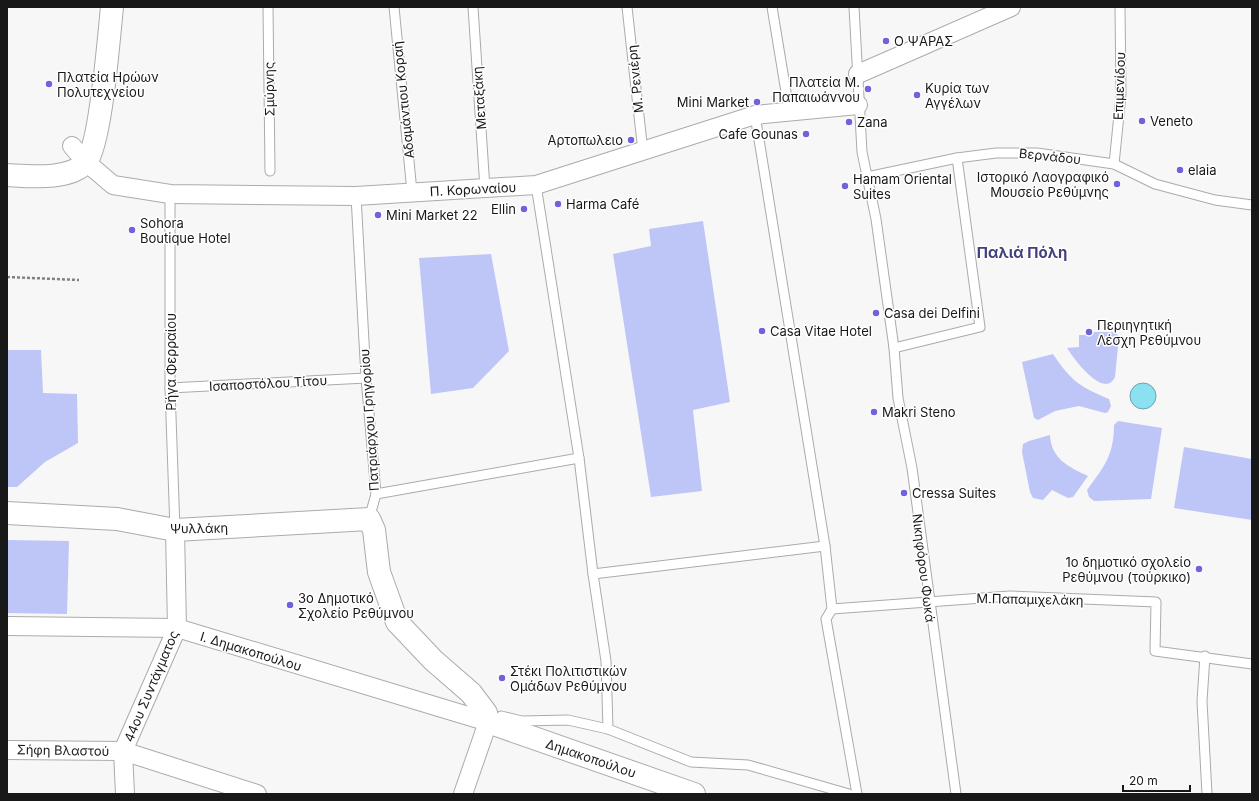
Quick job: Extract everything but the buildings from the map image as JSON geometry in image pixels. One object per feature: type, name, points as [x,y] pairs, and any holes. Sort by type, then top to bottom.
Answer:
[{"type":"street","points":[[7,175],[50,176],[69,172],[86,162],[95,141],[112,7]]},
{"type":"street","points":[[858,74],[1011,7]]},
{"type":"street","name":"Π. Κορωναίου","points":[[86,162],[113,185],[170,194],[356,196],[485,189],[536,185],[755,115],[789,110],[858,105]]},
{"type":"street","points":[[72,146],[86,162]]},
{"type":"street","name":"Ψυλλάκη","points":[[7,513],[117,518],[175,530],[369,519]]},
{"type":"street","points":[[369,519],[374,530],[379,572],[397,622],[433,660],[471,693],[487,718],[463,794]]},
{"type":"street","name":"44ου Συντάγματος","points":[[125,794],[123,751],[177,628],[175,530]]},
{"type":"street","name":"Ι. Δημακοπούλου","points":[[7,626],[177,628],[487,718]]},
{"type":"street","name":"Δημακοπούλου","points":[[487,718],[694,794]]},
{"type":"street","name":"Σήφη Βλαστού","points":[[7,750],[123,751],[257,794]]},
{"type":"lane","name":"Σμύρνης","points":[[268,7],[270,171]]},
{"type":"lane","name":"Αδαμάντιου Κοραή","points":[[394,7],[412,192]]},
{"type":"lane","name":"Μεταξάκη","points":[[473,7],[485,189]]},
{"type":"lane","name":"Μ. Ρενιέρη","points":[[627,7],[643,152]]},
{"type":"lane","points":[[772,7],[789,110]]},
{"type":"lane","points":[[854,7],[858,74],[858,105]]},
{"type":"lane","name":"Επιμενίδου","points":[[1114,164],[1121,95],[1120,7]]},
{"type":"lane","name":"Νικηφόρου Φωκά","points":[[858,105],[862,152],[876,219],[894,348],[898,398],[912,468],[928,601],[956,794]]},
{"type":"lane","points":[[755,115],[825,546],[832,609],[826,619],[857,794]]},
{"type":"lane","name":"Βερνάδου","points":[[867,177],[957,158],[996,153],[1036,153],[1114,164],[1155,184],[1216,200],[1252,205]]},
{"type":"lane","points":[[894,348],[980,327],[957,158]]},
{"type":"lane","points":[[536,185],[579,458],[593,574],[606,661],[608,729]]},
{"type":"lane","name":"Ρήγα Φερραίου","points":[[170,194],[170,388],[175,530]]},
{"type":"lane","name":"Πατριάρχου Γρηγορίου","points":[[356,196],[366,378],[376,494],[369,519]]},
{"type":"lane","name":"Ισαποστόλου Τίτου","points":[[170,388],[366,378]]},
{"type":"lane","points":[[376,494],[579,458]]},
{"type":"lane","points":[[593,574],[825,546]]},
{"type":"lane","name":"Μ.Παπαμιχελάκη","points":[[832,609],[1010,596],[1156,602],[1155,651],[1205,656]]},
{"type":"lane","points":[[1207,794],[1202,701],[1205,656],[1252,664]]},
{"type":"lane","points":[[487,718],[522,721],[568,720],[608,729],[690,762],[748,764],[849,794]]},
{"type":"path","points":[[7,277],[79,280]]},
{"type":"shaded area","points":[[703,221],[730,402],[693,410],[702,491],[651,497],[613,254],[651,246],[649,229]]},
{"type":"shaded area","points":[[491,254],[509,351],[473,388],[431,394],[419,258]]},
{"type":"shaded area","points":[[1085,332],[1115,332],[1119,336],[1115,377],[1110,383],[1104,384],[1097,381],[1082,368],[1067,348],[1079,347],[1079,335],[1085,335]]},
{"type":"shaded area","points":[[7,350],[41,350],[43,393],[77,394],[78,443],[45,462],[17,487],[7,487]]},
{"type":"shaded area","points":[[1053,354],[1071,377],[1077,382],[1109,399],[1111,406],[1108,412],[1105,413],[1079,406],[1055,411],[1038,420],[1034,418],[1022,362]]},
{"type":"shaded area","points":[[1143,383],[1152,387],[1156,396],[1152,405],[1143,409],[1134,405],[1130,396],[1134,387]]},
{"type":"shaded area","points":[[1118,421],[1162,428],[1151,499],[1094,501],[1089,497],[1087,490],[1107,460],[1114,435],[1114,425]]},
{"type":"shaded area","points":[[1050,435],[1051,443],[1057,456],[1074,469],[1088,476],[1073,497],[1068,498],[1052,490],[1043,500],[1033,498],[1030,492],[1022,452],[1023,444]]},
{"type":"shaded area","points":[[1184,447],[1252,459],[1252,520],[1174,508]]},
{"type":"shaded area","points":[[7,540],[69,541],[67,614],[7,613]]},
{"type":"place","name":"O ΨΑΡΑΣ","points":[[886,41]]},
{"type":"place","name":"Πλατεία Ηρώων Πολυτεχνείου","points":[[49,84]]},
{"type":"place","name":"Πλατεία Μ. Παπαιωάννου","points":[[868,89]]},
{"type":"place","name":"Κυρία των Αγγέλων","points":[[917,95]]},
{"type":"place","name":"Mini Market","points":[[757,102]]},
{"type":"place","name":"Veneto","points":[[1142,121]]},
{"type":"place","name":"Zana","points":[[849,122]]},
{"type":"place","name":"Cafe Gounas","points":[[806,134]]},
{"type":"place","name":"Αρτοπωλειο","points":[[631,140]]},
{"type":"place","name":"elaia","points":[[1180,170]]},
{"type":"place","name":"Ιστορικό Λαoγραφικό Μουσείο Ρεθύμνης","points":[[1117,184]]},
{"type":"place","name":"Hamam Oriental Suites","points":[[845,186]]},
{"type":"place","name":"Harma Café","points":[[558,204]]},
{"type":"place","name":"Ellin","points":[[524,209]]},
{"type":"place","name":"Mini Market 22","points":[[378,215]]},
{"type":"place","name":"Sohora Boutique Hotel","points":[[132,230]]},
{"type":"place","name":"Casa dei Delfini","points":[[876,313]]},
{"type":"place","name":"Casa Vitae Hotel","points":[[762,331]]},
{"type":"place","name":"Περιηγητική Λέσχη Ρεθύμνου","points":[[1089,332]]},
{"type":"place","name":"Makri Steno","points":[[874,412]]},
{"type":"place","name":"Cressa Suites","points":[[904,493]]},
{"type":"place","name":"1ο δημοτικό σχολείο Ρεθύμνου (τούρκικο)","points":[[1199,569]]},
{"type":"place","name":"3ο Δημοτικό Σχολείο Ρεθύμνου","points":[[290,605]]},
{"type":"place","name":"Στέκι Πολιτιστικών Ομάδων Ρεθύμνου","points":[[502,678]]},
{"type":"district","name":"Παλιά Πόλη","points":[[1022,253]]}]
